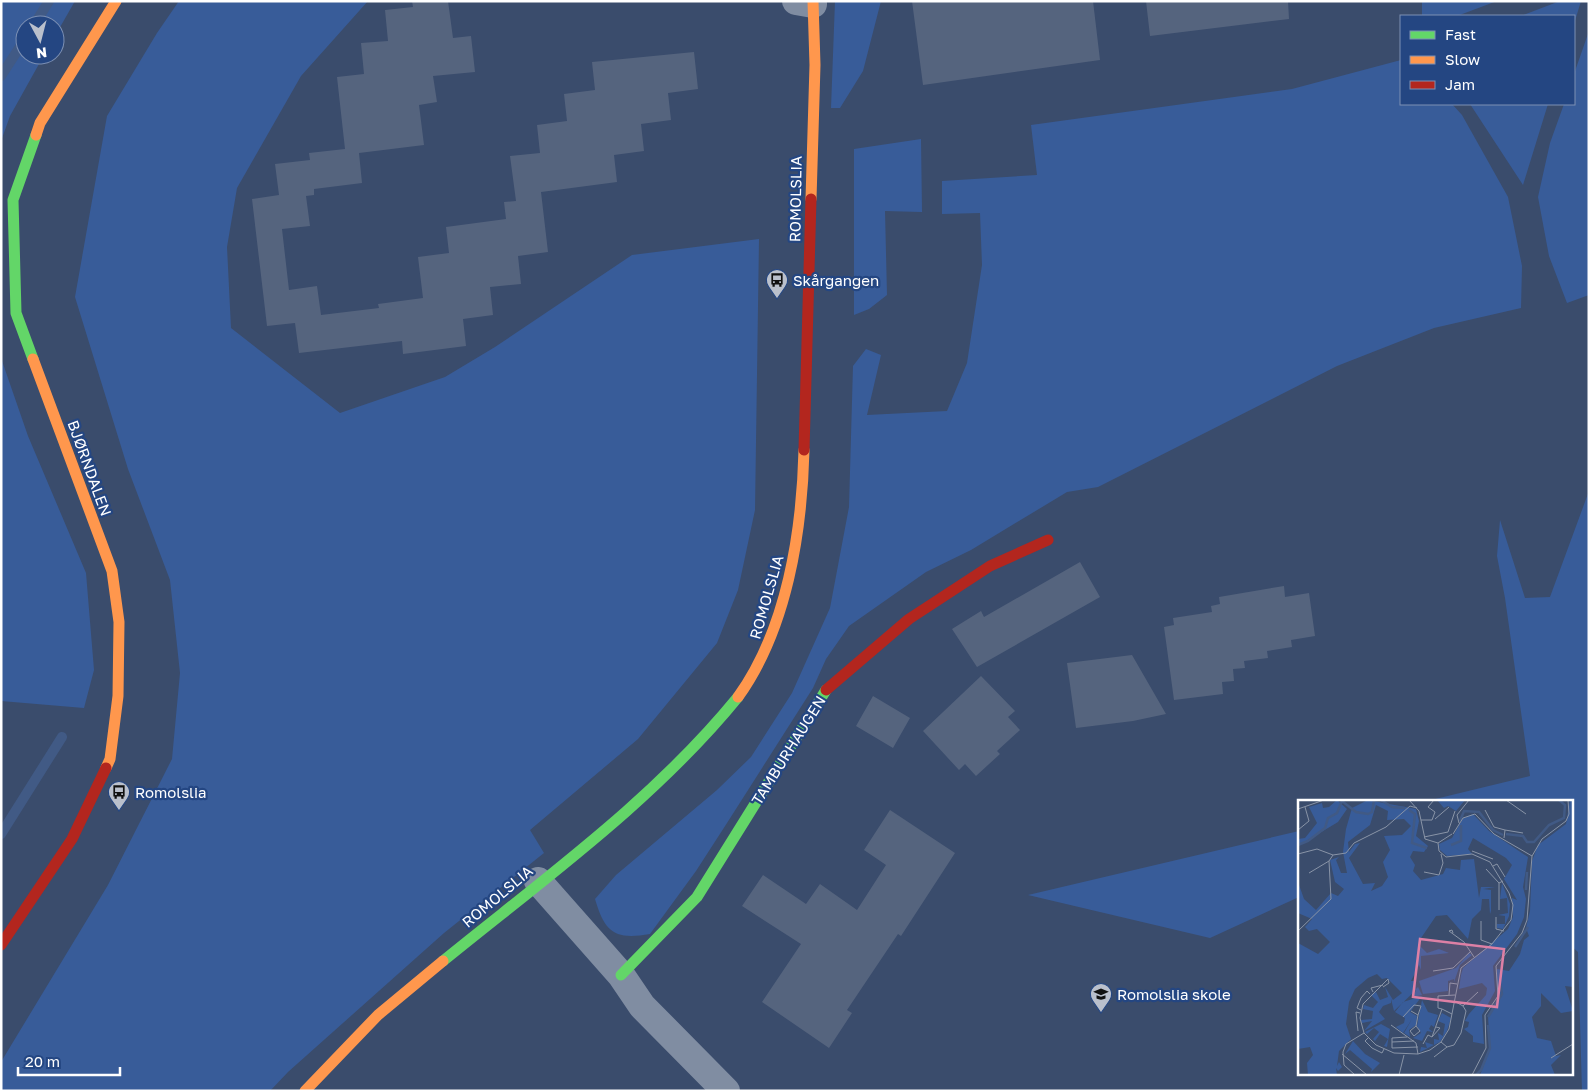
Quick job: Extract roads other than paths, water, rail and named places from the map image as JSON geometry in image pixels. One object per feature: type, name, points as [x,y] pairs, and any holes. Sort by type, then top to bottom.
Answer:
[{"type":"street","name":"BJØRNDALEN","points":[[1,945],[72,838],[110,759],[118,696],[119,622],[112,571],[16,313],[13,200],[40,123],[116,1]]},
{"type":"street","name":"ROMOLSLIA","points":[[304,1091],[378,1016],[538,881],[635,804],[706,737],[740,695],[770,643],[796,547],[804,468],[815,65],[807,2]]},
{"type":"street","name":"TAMBURHAUGEN","points":[[621,975],[697,896],[824,692],[909,619],[990,566],[1048,540]]},
{"type":"street","points":[[538,881],[621,975],[642,1006],[726,1091]]},
{"type":"waterway","points":[[40,15],[49,1]]},
{"type":"waterway","points":[[1,76],[15,54]]},
{"type":"waterway","points":[[1,834],[62,737]]},
{"type":"place","name":"Skårgangen","points":[[777,299]]},
{"type":"place","name":"Romolslia","points":[[119,811]]},
{"type":"place","name":"Romolslia skole","points":[[1101,1013]]}]
